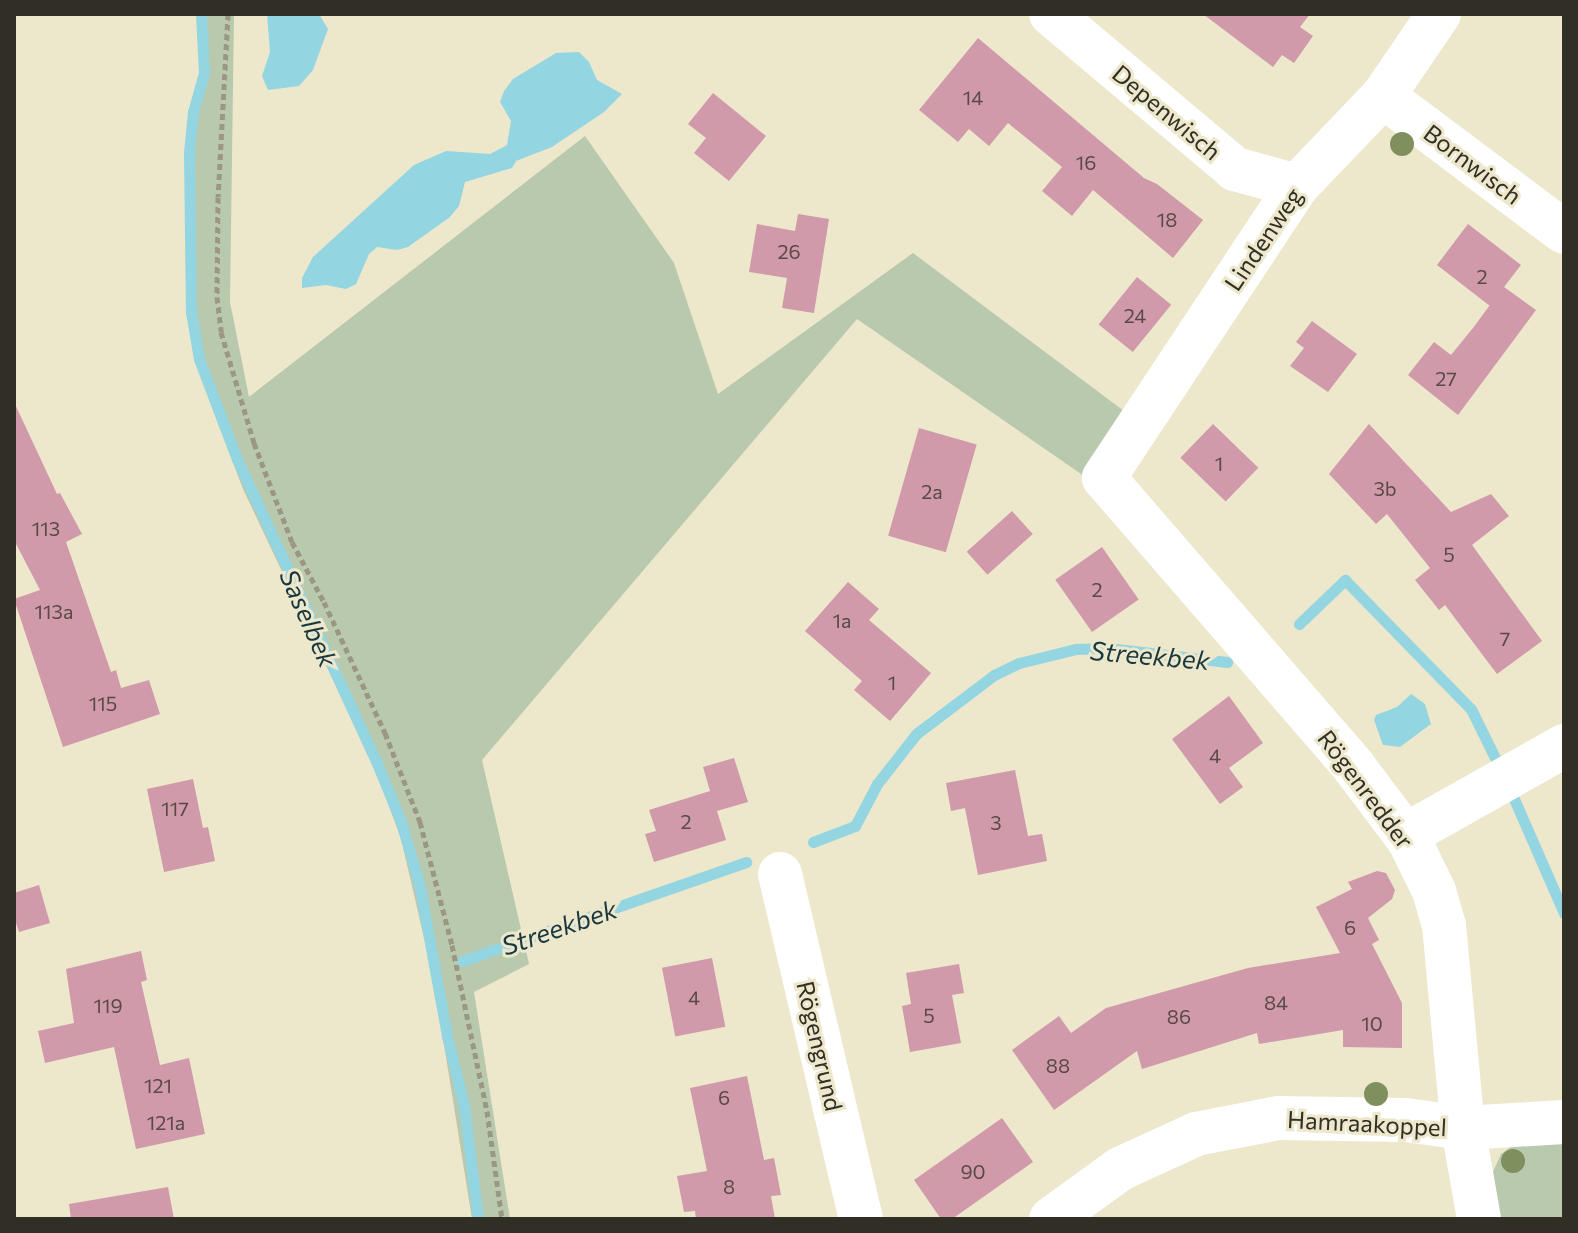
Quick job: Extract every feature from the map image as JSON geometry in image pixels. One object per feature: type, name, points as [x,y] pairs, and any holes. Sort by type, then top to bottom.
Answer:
[{"type":"street","name":"Depenwisch","points":[[1051,14],[1235,169],[1297,186]]},
{"type":"street","name":"Lindenweg","points":[[1104,478],[1297,186],[1383,96],[1439,14]]},
{"type":"street","name":"Bornwisch","points":[[1383,96],[1564,232]]},
{"type":"street","name":"Rögenredder","points":[[1104,478],[1354,767],[1406,835],[1434,891],[1444,925],[1463,1128],[1479,1219]]},
{"type":"street","points":[[1406,835],[1564,746]]},
{"type":"street","name":"Rögengrund","points":[[780,874],[861,1219]]},
{"type":"street","name":"Hamraakoppel","points":[[1051,1219],[1120,1169],[1196,1134],[1278,1118],[1406,1120],[1463,1128],[1564,1122]]},
{"type":"path","points":[[228,14],[218,173],[217,297],[221,332],[254,443],[292,542],[324,602],[385,733],[420,822],[452,945],[487,1111],[502,1219]]},
{"type":"green space","points":[[201,14],[234,14],[230,302],[249,397],[585,136],[674,263],[718,394],[913,253],[1128,414],[1084,476],[857,319],[482,760],[529,964],[474,992],[510,1219],[472,1219],[433,976],[401,839],[377,773],[243,489],[210,402],[192,333],[189,153],[193,112],[204,73]]},
{"type":"green space","points":[[1564,1136],[1564,1219],[1498,1219],[1493,1172],[1501,1154],[1512,1146]]},
{"type":"water","points":[[267,14],[319,14],[328,29],[313,70],[299,86],[268,90],[262,76],[270,52]]},
{"type":"water","points":[[579,52],[589,62],[597,80],[622,94],[604,112],[552,147],[516,161],[512,168],[465,182],[459,206],[450,217],[408,247],[397,250],[377,247],[369,254],[356,284],[346,289],[326,285],[302,288],[302,278],[313,257],[414,165],[446,151],[490,154],[507,145],[511,121],[500,102],[513,79],[556,53]]},
{"type":"water","points":[[1411,694],[1425,704],[1431,724],[1400,747],[1383,745],[1374,720],[1376,715],[1397,707]]},
{"type":"building","points":[[1203,14],[1310,14],[1300,27],[1313,36],[1294,63],[1282,55],[1273,67]]},
{"type":"building","points":[[978,38],[1144,178],[1157,184],[1203,220],[1173,258],[1093,190],[1072,216],[1042,191],[1062,167],[1008,123],[989,146],[969,129],[958,142],[919,110]]},
{"type":"building","points":[[713,93],[766,136],[729,181],[694,153],[706,138],[688,124]]},
{"type":"building","points":[[798,214],[829,219],[814,313],[782,308],[787,278],[749,272],[757,224],[795,231]]},
{"type":"building","points":[[1468,224],[1521,265],[1504,287],[1536,310],[1458,415],[1408,375],[1434,342],[1451,355],[1489,306],[1437,265]]},
{"type":"building","points":[[1137,277],[1171,305],[1133,352],[1099,324]]},
{"type":"building","points":[[1312,321],[1357,354],[1328,392],[1290,366],[1304,348],[1296,342]]},
{"type":"building","points":[[14,402],[57,494],[60,493],[82,534],[66,542],[111,672],[116,670],[121,688],[149,680],[160,714],[63,747],[14,599],[40,590],[14,540]]},
{"type":"building","points":[[1213,424],[1258,468],[1226,502],[1180,458]]},
{"type":"building","points":[[1369,424],[1451,512],[1491,494],[1509,516],[1472,545],[1542,641],[1497,674],[1445,605],[1439,610],[1415,580],[1430,568],[1387,514],[1376,524],[1329,474]]},
{"type":"building","points":[[919,428],[977,445],[946,552],[888,536]]},
{"type":"building","points":[[1012,511],[1033,534],[987,575],[967,552]]},
{"type":"building","points":[[1102,547],[1139,599],[1092,632],[1055,580]]},
{"type":"building","points":[[848,582],[879,609],[869,620],[931,673],[890,721],[854,690],[862,681],[805,631]]},
{"type":"building","points":[[1229,696],[1263,743],[1229,768],[1243,787],[1220,804],[1172,739]]},
{"type":"building","points":[[734,758],[748,802],[717,811],[726,840],[654,862],[645,834],[656,831],[649,810],[710,791],[703,767]]},
{"type":"building","points":[[1015,770],[1028,836],[1042,834],[1047,861],[978,875],[965,808],[951,811],[946,783]]},
{"type":"building","points":[[193,779],[203,828],[208,827],[215,861],[164,872],[147,789]]},
{"type":"building","points":[[1377,871],[1386,873],[1395,890],[1392,899],[1368,918],[1379,940],[1372,944],[1402,1003],[1402,1048],[1343,1047],[1343,1030],[1259,1044],[1257,1033],[1142,1069],[1137,1051],[1054,1110],[1012,1050],[1059,1016],[1071,1033],[1106,1008],[1248,968],[1340,953],[1316,907],[1352,889],[1348,882]]},
{"type":"building","points":[[39,885],[50,923],[19,932],[14,917],[14,893]]},
{"type":"building","points":[[141,951],[147,980],[141,982],[160,1065],[189,1058],[205,1134],[136,1149],[114,1047],[45,1063],[38,1031],[74,1023],[66,969]]},
{"type":"building","points":[[712,958],[725,1027],[675,1036],[662,968]]},
{"type":"building","points":[[959,964],[964,993],[952,995],[961,1043],[910,1052],[902,1006],[911,1004],[906,973]]},
{"type":"building","points":[[747,1076],[764,1160],[774,1158],[781,1195],[771,1196],[775,1219],[696,1219],[695,1211],[684,1212],[677,1176],[707,1171],[690,1088]]},
{"type":"building","points":[[1002,1118],[1033,1162],[952,1219],[941,1219],[914,1180]]},
{"type":"building","points":[[168,1187],[174,1219],[71,1219],[69,1204]]},
{"type":"waterway","name":"Saselbek","points":[[201,14],[204,73],[193,112],[189,153],[191,312],[199,359],[237,459],[401,822],[419,883],[447,1036],[464,1106],[478,1219]]},
{"type":"waterway","name":"Streekbek","points":[[1299,624],[1345,580],[1471,709],[1501,770]]},
{"type":"waterway","name":"Streekbek","points":[[813,842],[855,826],[877,784],[916,734],[994,675],[1019,663],[1076,649],[1108,648],[1227,662]]},
{"type":"waterway","name":"Streekbek","points":[[1508,785],[1564,913]]},
{"type":"waterway","name":"Streekbek","points":[[462,961],[746,862]]}]
